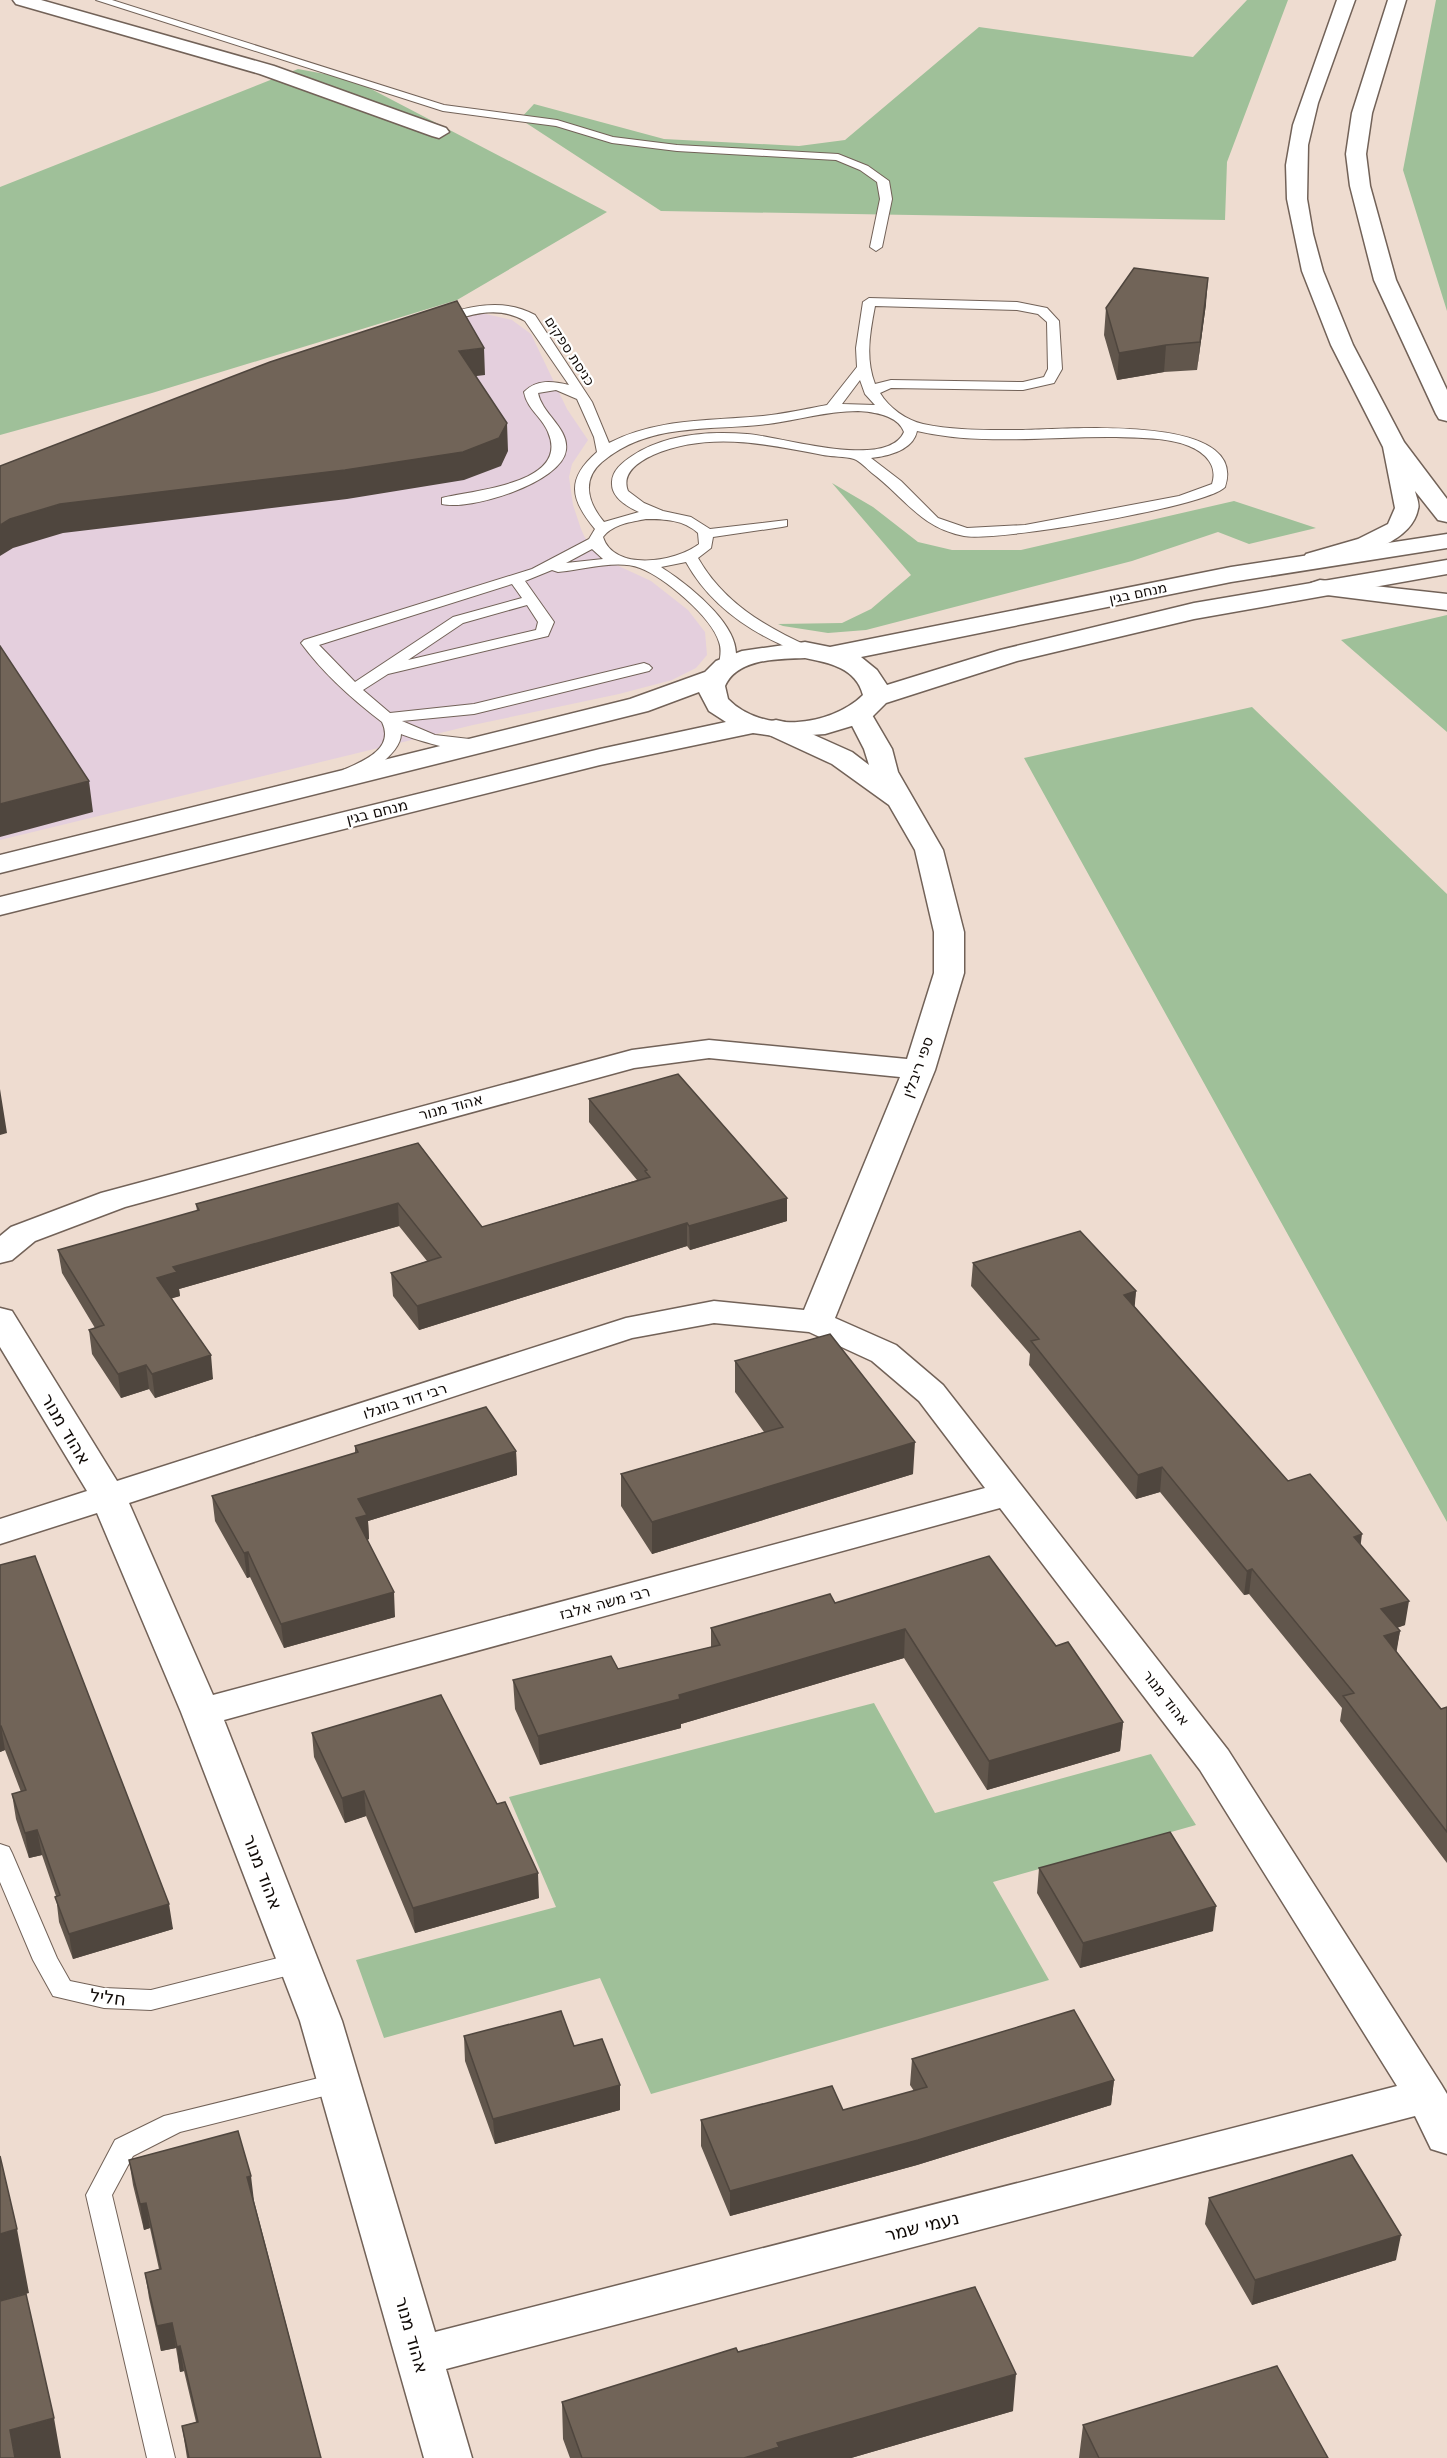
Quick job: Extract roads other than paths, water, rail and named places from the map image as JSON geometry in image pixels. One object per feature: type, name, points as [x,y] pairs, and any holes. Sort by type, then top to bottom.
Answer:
[{"type":"main road","points":[[22,0],[267,70],[439,132]]},
{"type":"main road","points":[[1346,0],[1311,100],[1296,165],[1297,194],[1303,237],[1324,309],[1393,444],[1447,514]]},
{"type":"main road","points":[[1397,0],[1362,113],[1356,154],[1360,186],[1385,280],[1447,414]]},
{"type":"main road","points":[[1315,559],[1367,544],[1398,528],[1407,508],[1393,444]]},
{"type":"main road","name":"מנחם בגין","points":[[831,655],[907,642],[1162,587],[1315,559],[1447,541]]},
{"type":"main road","name":"מנחם בגין","points":[[0,906],[600,757],[766,726],[828,726],[868,705],[953,671],[1194,611],[1447,567]]},
{"type":"main road","points":[[1320,588],[1447,602]]},
{"type":"main road","points":[[0,864],[639,705],[722,671],[756,654],[805,650],[831,655]]},
{"type":"main road","name":"ספי ריבלין","points":[[816,1322],[919,1070],[949,973],[949,932],[929,850],[884,772],[878,749],[868,705],[876,686],[868,674],[854,663],[831,655]]},
{"type":"main road","name":"ספי ריבלין","points":[[722,671],[712,688],[716,702],[736,717],[766,726],[842,758],[905,806]]},
{"type":"main road","name":"אהוד מנור","points":[[0,1252],[23,1234],[113,1200],[632,1059],[709,1049],[919,1070]]},
{"type":"main road","name":"רבי דוד בוזגלו","points":[[0,1532],[626,1329],[714,1312],[816,1322]]},
{"type":"main road","name":"אהוד מנור","points":[[0,1319],[109,1498],[201,1712],[321,2021],[448,2458]]},
{"type":"main road","name":"אהוד מנור","points":[[816,1322],[884,1353],[931,1393],[1009,1493],[1214,1760],[1426,2096],[1447,2136]]},
{"type":"main road","name":"רבי משה אלבז","points":[[201,1712],[1009,1493]]},
{"type":"main road","name":"נעמי שמר","points":[[418,2356],[1426,2096]]},
{"type":"lane","points":[[101,0],[443,108],[556,123],[623,141],[677,148],[838,157],[864,168],[883,181],[886,199],[876,247]]},
{"type":"lane","points":[[859,456],[896,484],[933,521],[966,532],[1025,528],[1182,500],[1218,487],[1222,478],[1218,460],[1208,451],[1178,438],[1136,434],[974,433],[908,424],[889,412],[872,394],[862,369],[869,302],[1024,307],[1050,316],[1054,326],[1053,375],[1039,384],[1003,386],[891,384],[880,386],[872,394]]},
{"type":"lane","name":"כניסת ספקים","points":[[428,323],[478,309],[498,308],[523,312],[530,318],[581,396],[600,432],[604,452]]},
{"type":"lane","points":[[831,409],[862,369]]},
{"type":"lane","points":[[447,501],[497,493],[528,483],[549,469],[558,458],[560,444],[555,432],[532,399],[531,392],[540,386],[559,386],[569,388],[581,396]]},
{"type":"lane","points":[[621,561],[603,552],[599,535],[580,491],[581,480],[588,468],[604,452],[625,441],[661,429],[810,414],[831,409],[858,407],[889,412]]},
{"type":"lane","points":[[810,414],[795,427],[796,435],[803,443],[816,449]]},
{"type":"lane","points":[[481,745],[461,745],[401,727],[355,689],[309,644],[537,572],[584,563],[621,561],[640,564],[670,563],[690,557],[703,549],[708,540],[707,534],[692,522],[660,515],[633,503],[619,489],[618,481],[624,469],[652,450],[697,440],[727,438],[755,439],[859,456],[900,446],[908,439],[911,432],[908,424]]},
{"type":"lane","points":[[537,572],[625,518],[660,515]]},
{"type":"lane","points":[[707,534],[782,523]]},
{"type":"lane","points":[[690,557],[707,586],[747,619],[759,628],[805,650]]},
{"type":"lane","points":[[640,564],[666,576],[719,626],[729,647],[722,671]]},
{"type":"lane","points":[[380,671],[526,639],[543,633],[546,622],[516,579]]},
{"type":"lane","points":[[355,689],[458,621],[530,600]]},
{"type":"lane","points":[[388,718],[474,709],[644,668]]},
{"type":"lane","points":[[332,780],[380,760],[394,739],[392,724],[388,718]]},
{"type":"lane","name":"חליל","points":[[0,1853],[45,1960],[62,1989],[104,1998],[151,2000],[298,1962]]},
{"type":"lane","points":[[161,2458],[99,2195],[124,2148],[173,2123],[245,2103],[339,2083]]}]
